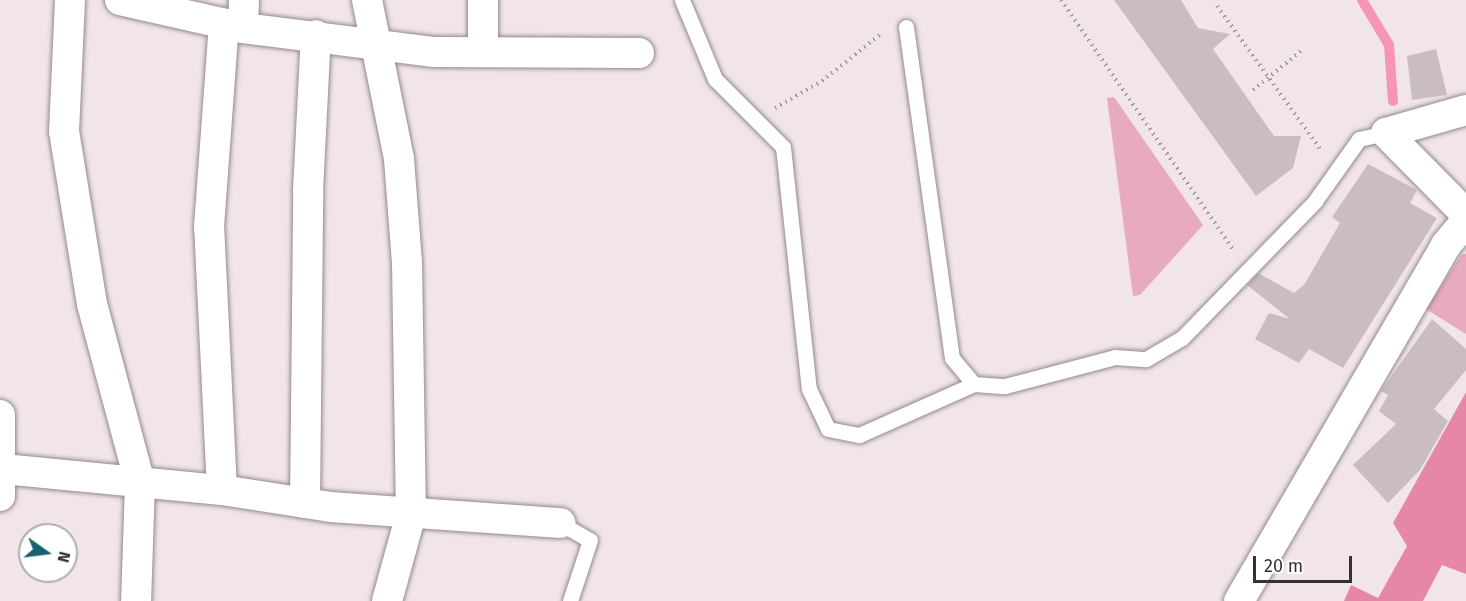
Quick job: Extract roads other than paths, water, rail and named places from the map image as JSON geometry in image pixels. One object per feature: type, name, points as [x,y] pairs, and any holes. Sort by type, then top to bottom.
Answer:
[{"type":"street","points":[[70,0],[64,131],[78,240],[140,483],[136,601]]},
{"type":"street","points":[[120,0],[237,17],[316,35],[377,42],[483,52],[639,53]]},
{"type":"street","points":[[368,0],[399,159],[407,262],[411,514],[387,601]]},
{"type":"street","points":[[483,0],[483,52]]},
{"type":"street","points":[[222,490],[209,227],[237,17]]},
{"type":"street","points":[[305,503],[308,191],[316,35]]},
{"type":"street","points":[[1466,110],[1386,133],[1466,214]]},
{"type":"street","points":[[1239,601],[1446,246],[1466,221]]},
{"type":"street","points":[[0,415],[2,482],[140,483],[222,490],[305,503],[411,514],[560,523]]},
{"type":"lane","points":[[682,0],[716,79],[783,147],[809,389],[828,429],[859,435],[974,384],[1005,386],[1115,357],[1146,359],[1182,338],[1315,201],[1338,164],[1359,139],[1386,133]]},
{"type":"lane","points":[[906,27],[952,358],[974,384]]},
{"type":"lane","points":[[560,523],[590,540],[570,601]]},
{"type":"waterway","points":[[1362,0],[1389,45],[1393,101]]}]
